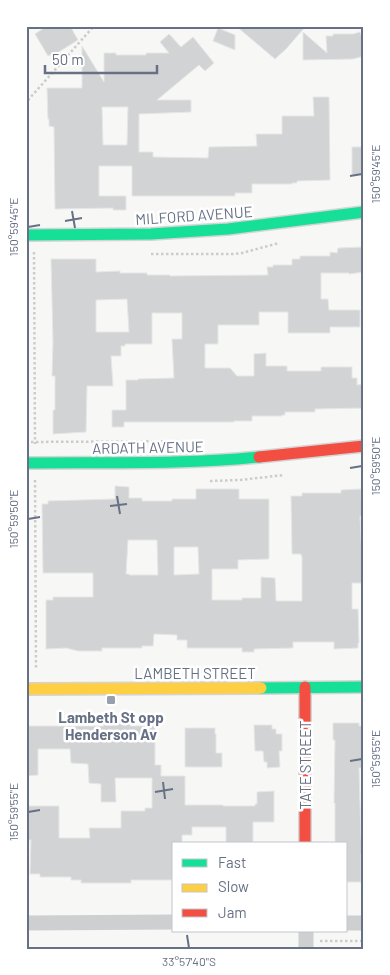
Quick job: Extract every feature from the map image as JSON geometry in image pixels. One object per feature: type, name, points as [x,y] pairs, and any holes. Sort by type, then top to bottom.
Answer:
[{"type":"street","name":"MILFORD AVENUE","points":[[26,235],[151,234],[228,229],[364,212]]},
{"type":"street","name":"ARDATH AVENUE","points":[[26,463],[230,460],[364,446]]},
{"type":"street","name":"TATE STREET","points":[[305,687],[305,842]]},
{"type":"street","name":"LAMBETH STREET","points":[[26,689],[364,687]]},
{"type":"street","points":[[26,923],[172,922]]},
{"type":"street","points":[[348,923],[364,923]]},
{"type":"path","points":[[26,105],[29,99],[94,26]]},
{"type":"path","points":[[26,442],[198,441]]},
{"type":"path","points":[[306,940],[364,941]]},
{"type":"building","points":[[47,26],[70,26],[78,40],[57,53],[48,56],[35,34]]},
{"type":"building","points":[[236,26],[306,26],[275,59]]},
{"type":"building","points":[[218,28],[235,35],[235,50],[213,41]]},
{"type":"building","points":[[303,32],[327,53],[326,36],[360,32],[361,35],[364,34],[364,56],[353,59],[303,60]]},
{"type":"building","points":[[169,34],[181,47],[193,37],[214,63],[205,71],[199,65],[157,100],[191,100],[191,112],[139,114],[139,152],[153,152],[153,157],[208,158],[209,147],[257,146],[256,134],[282,134],[282,116],[314,116],[313,97],[329,97],[330,180],[297,181],[297,183],[292,184],[252,184],[252,193],[235,193],[235,196],[132,196],[132,166],[99,166],[99,196],[126,196],[126,210],[113,210],[113,208],[55,209],[54,127],[49,126],[47,88],[82,88],[82,46],[104,82],[104,53],[146,55],[146,53],[169,53],[160,42]],"holes":[[[102,107],[128,107],[127,145],[103,145]]]},
{"type":"building","points":[[352,147],[364,147],[364,175],[352,175]]},
{"type":"building","points":[[364,247],[364,272],[349,274],[321,273],[321,299],[328,299],[329,310],[360,310],[360,327],[330,327],[330,333],[288,333],[288,312],[259,312],[259,325],[218,325],[218,344],[205,344],[205,368],[230,368],[237,376],[254,376],[254,354],[266,353],[266,366],[287,366],[287,371],[321,371],[321,367],[352,367],[352,378],[357,378],[357,385],[364,384],[364,408],[315,409],[315,412],[285,412],[285,415],[282,416],[252,416],[252,421],[124,422],[124,427],[112,427],[112,410],[126,410],[126,380],[174,378],[172,339],[182,339],[182,313],[152,313],[152,344],[125,344],[125,346],[121,346],[121,356],[111,356],[113,386],[87,386],[86,432],[53,434],[55,376],[52,376],[51,259],[96,259],[96,272],[120,271],[120,273],[147,273],[147,275],[170,276],[268,275],[267,267],[273,267],[273,265],[292,265],[292,259],[300,259],[300,256],[330,256],[330,252],[337,253],[338,248]],"holes":[[[127,299],[129,332],[96,332],[96,300]]]},
{"type":"building","points":[[115,486],[129,487],[129,498],[142,498],[142,501],[196,499],[196,489],[239,489],[239,499],[269,499],[269,559],[238,560],[238,569],[212,569],[212,600],[261,598],[261,577],[275,578],[276,601],[302,601],[302,556],[301,554],[292,554],[291,496],[302,496],[302,493],[341,493],[341,490],[361,489],[362,516],[360,516],[363,583],[352,583],[352,609],[358,609],[358,648],[334,649],[334,642],[293,642],[293,648],[254,649],[254,652],[242,652],[242,648],[187,648],[187,640],[177,640],[177,635],[154,634],[153,646],[142,646],[142,648],[102,648],[102,651],[78,651],[66,648],[46,649],[46,600],[53,600],[53,597],[93,597],[93,573],[43,573],[42,504],[48,504],[48,501],[115,499]],"holes":[[[128,540],[157,540],[158,575],[126,574]],[[174,547],[198,547],[199,574],[174,575]]]},
{"type":"building","points":[[130,723],[130,726],[155,726],[155,765],[161,765],[161,776],[185,776],[185,805],[255,806],[257,804],[257,792],[274,791],[274,822],[253,822],[253,842],[226,842],[226,827],[192,827],[192,835],[182,835],[182,842],[172,842],[172,880],[131,880],[131,883],[81,883],[81,880],[71,880],[71,877],[40,877],[40,874],[30,874],[31,840],[26,840],[26,806],[59,806],[59,838],[90,838],[89,828],[121,828],[121,811],[145,811],[145,808],[152,808],[152,778],[115,778],[116,802],[101,802],[101,784],[89,783],[88,764],[71,763],[70,749],[38,749],[38,775],[26,776],[26,726],[104,726],[103,724]]},
{"type":"building","points":[[333,723],[359,723],[359,726],[364,726],[364,768],[359,768],[361,840],[364,840],[364,854],[361,854],[361,882],[348,882],[348,842],[335,842],[335,740],[333,740]]},
{"type":"building","points":[[254,725],[272,725],[272,729],[276,729],[276,734],[282,734],[282,751],[279,751],[280,767],[267,768],[267,762],[264,762],[263,751],[255,751]]},
{"type":"building","points":[[185,728],[215,728],[216,753],[222,753],[222,767],[185,767]]},
{"type":"traffic: fast","points":[[26,235],[151,234],[228,229],[364,212]]},
{"type":"traffic: fast","points":[[26,463],[172,462],[259,457]]},
{"type":"traffic: fast","points":[[261,688],[364,687]]},
{"type":"traffic: slow","points":[[26,689],[261,688]]},
{"type":"traffic: jam","points":[[259,457],[364,446]]},
{"type":"traffic: jam","points":[[305,687],[305,842]]},
{"type":"place","name":"Lambeth St opp Henderson Av","points":[[111,700]]}]
